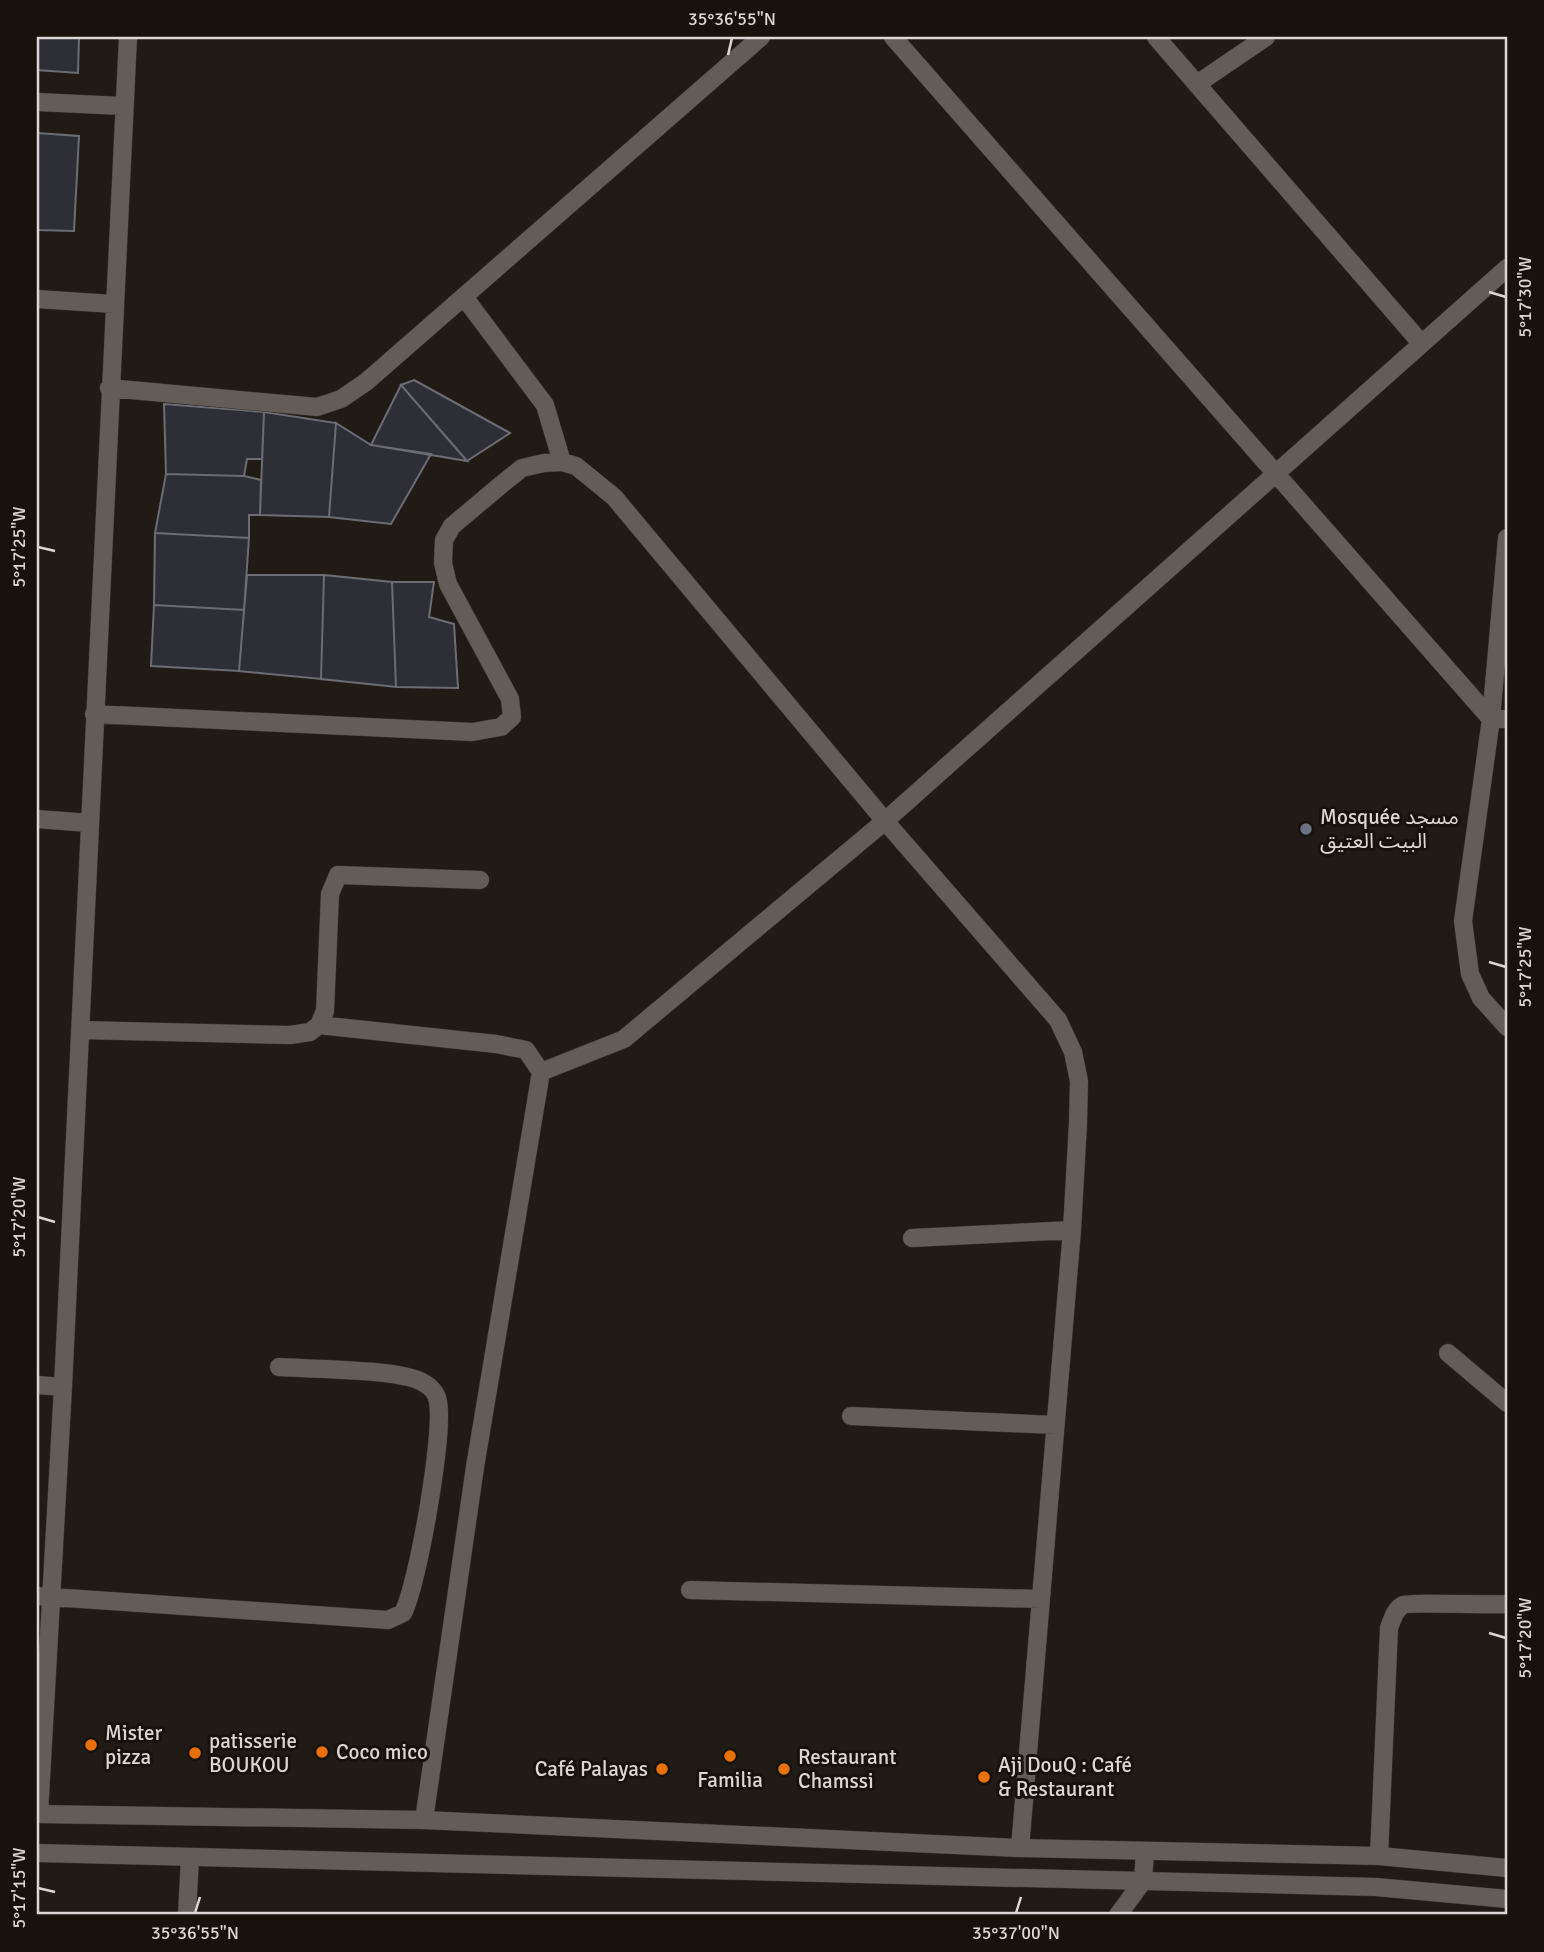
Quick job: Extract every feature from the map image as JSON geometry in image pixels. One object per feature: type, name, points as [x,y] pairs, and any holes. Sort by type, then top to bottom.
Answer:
[{"type":"street","points":[[128,37],[113,304],[63,1387],[43,1597],[38,1814],[424,1820],[1020,1848],[1379,1856],[1507,1868]]},
{"type":"street","points":[[109,388],[317,407],[341,399],[366,382],[761,37]]},
{"type":"street","points":[[894,37],[1499,719]]},
{"type":"street","points":[[1156,37],[1421,343]]},
{"type":"street","points":[[1197,84],[1266,37]]},
{"type":"street","points":[[37,102],[123,106]]},
{"type":"street","points":[[541,1072],[624,1039],[885,821],[1507,268]]},
{"type":"street","points":[[464,297],[545,405],[562,462]]},
{"type":"street","points":[[37,299],[113,304]]},
{"type":"street","points":[[94,714],[472,732],[501,727],[512,718],[510,699],[448,584],[443,563],[444,540],[452,526],[522,468],[562,462],[588,474],[614,497],[885,821],[1058,1020],[1068,1041],[1079,1081],[1072,1230],[1020,1848]]},
{"type":"street","points":[[1507,538],[1499,719],[1463,921],[1471,974],[1481,998],[1507,1027]]},
{"type":"street","points":[[37,818],[89,823]]},
{"type":"street","points":[[80,1030],[251,1036],[310,1032],[319,1025],[325,1011],[330,894],[338,875],[480,880]]},
{"type":"street","points":[[319,1025],[496,1044],[526,1050],[541,1072],[475,1467],[424,1820]]},
{"type":"street","points":[[912,1238],[1072,1230]]},
{"type":"street","points":[[1448,1353],[1507,1403]]},
{"type":"street","points":[[43,1597],[388,1620],[403,1613],[414,1582],[440,1426],[438,1399],[433,1389],[408,1376],[279,1367]]},
{"type":"street","points":[[37,1385],[63,1387]]},
{"type":"street","points":[[851,1416],[1055,1424]]},
{"type":"street","points":[[690,1590],[1041,1598]]},
{"type":"street","points":[[1379,1856],[1384,1716],[1393,1617],[1401,1606],[1410,1603],[1437,1606],[1507,1604]]},
{"type":"street","points":[[1118,1915],[1143,1881],[1145,1851]]},
{"type":"street","points":[[37,1853],[1376,1887],[1507,1899]]},
{"type":"street","points":[[187,1915],[190,1857]]},
{"type":"building","points":[[37,37],[79,37],[78,73],[37,70]]},
{"type":"building","points":[[37,133],[79,136],[74,231],[37,230]]},
{"type":"building","points":[[414,380],[510,433],[467,461],[401,385]]},
{"type":"building","points":[[401,385],[467,461],[371,445]]},
{"type":"building","points":[[164,404],[264,412],[262,459],[247,459],[244,476],[166,474]]},
{"type":"building","points":[[264,412],[336,423],[329,517],[260,515]]},
{"type":"building","points":[[336,423],[371,445],[431,454],[391,524],[329,517]]},
{"type":"building","points":[[166,474],[244,476],[261,480],[260,515],[249,515],[249,538],[155,533]]},
{"type":"building","points":[[155,533],[249,538],[244,610],[154,605]]},
{"type":"building","points":[[247,575],[324,575],[321,679],[239,671]]},
{"type":"building","points":[[324,575],[392,582],[396,687],[321,679]]},
{"type":"building","points":[[392,582],[434,582],[429,617],[454,624],[458,688],[396,687]]},
{"type":"building","points":[[154,605],[244,610],[239,671],[151,666]]},
{"type":"place","name":"Mosquée مسجد البيت العتيق","points":[[1306,829]]},
{"type":"place","name":"Mister pizza","points":[[91,1745]]},
{"type":"place","name":"Coco mico","points":[[322,1752]]},
{"type":"place","name":"patisserie BOUKOU","points":[[195,1753]]},
{"type":"place","name":"Familia","points":[[730,1756]]},
{"type":"place","name":"Café Palayas","points":[[662,1769]]},
{"type":"place","name":"Restaurant Chamssi","points":[[784,1769]]},
{"type":"place","name":"Aji DouQ : Café & Restaurant","points":[[984,1777]]}]
